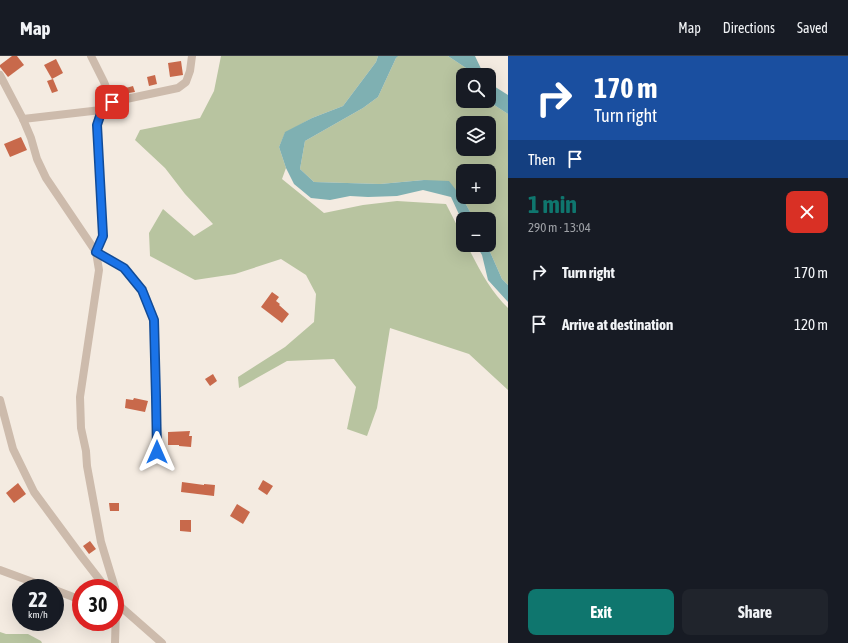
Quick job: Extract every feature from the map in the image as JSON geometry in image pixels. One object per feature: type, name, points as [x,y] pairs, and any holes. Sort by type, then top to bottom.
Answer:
[{"type":"street","points":[[91,56],[112,102]]},
{"type":"street","points":[[23,119],[102,110],[112,102],[178,88],[186,82],[190,71],[192,56]]},
{"type":"street","points":[[0,75],[23,119],[31,138],[37,159],[46,178],[96,252],[99,270],[80,398],[81,428],[100,542],[112,579]]},
{"type":"street","points":[[96,252],[103,236],[97,125],[102,110]]},
{"type":"street","points":[[96,252],[124,268],[142,290],[154,320],[157,452]]},
{"type":"street","points":[[0,400],[13,449],[34,492],[99,579]]},
{"type":"street","points":[[0,570],[24,579]]},
{"type":"street","points":[[124,613],[161,642],[170,643]]},
{"type":"street","points":[[115,643],[116,631]]},
{"type":"green space","points":[[221,56],[378,56],[376,62],[343,106],[312,118],[285,133],[279,147],[286,168],[282,179],[324,213],[363,205],[397,201],[446,204],[456,223],[456,252],[471,252],[490,286],[508,308],[508,390],[469,354],[390,328],[377,408],[367,436],[347,429],[356,387],[334,359],[287,361],[239,388],[238,377],[285,347],[314,322],[316,294],[306,275],[281,259],[235,274],[195,280],[150,256],[149,233],[163,209],[194,236],[213,224],[185,194],[165,168],[135,140],[140,130],[200,118],[214,91]]},
{"type":"green space","points":[[397,56],[448,56],[466,68],[456,68],[456,108],[496,108],[496,106],[508,114],[508,285],[502,279],[490,252],[496,252],[496,212],[470,212],[466,204],[496,204],[496,164],[456,164],[456,196],[424,180],[380,184],[314,182],[300,169],[305,141],[363,108],[378,97]]},
{"type":"green space","points":[[0,632],[6,634],[28,634],[42,643],[0,643]]},
{"type":"water","points":[[378,56],[398,56],[378,97],[363,108],[305,141],[300,169],[314,182],[380,184],[424,180],[449,181],[456,190],[456,204],[466,204],[470,212],[458,212],[451,197],[423,190],[397,196],[350,196],[330,200],[311,198],[294,184],[286,168],[279,147],[285,132],[312,118],[343,106],[376,62]]},
{"type":"water","points":[[448,56],[475,56],[481,68],[466,68]]},
{"type":"water","points":[[496,87],[508,95],[508,114],[496,106]]},
{"type":"water","points":[[480,252],[490,252],[502,279],[508,285],[508,302],[488,280]]},
{"type":"building","points":[[12,56],[17,56],[24,65],[8,77],[0,65]]},
{"type":"building","points":[[56,59],[63,73],[52,79],[44,65]]},
{"type":"building","points":[[181,61],[183,75],[170,77],[168,63]]},
{"type":"building","points":[[155,75],[157,84],[149,86],[147,77]]},
{"type":"building","points":[[53,79],[58,91],[52,93],[47,81]]},
{"type":"building","points":[[133,86],[135,92],[116,95],[115,91]]},
{"type":"building","points":[[21,137],[27,150],[10,157],[4,144]]},
{"type":"building","points":[[272,292],[279,297],[276,301],[289,314],[282,323],[261,307]]},
{"type":"building","points":[[213,374],[217,381],[210,386],[205,379]]},
{"type":"building","points":[[134,398],[148,401],[145,412],[125,408],[126,399],[133,400]]},
{"type":"building","points":[[190,431],[189,436],[192,436],[191,447],[168,445],[168,432]]},
{"type":"building","points":[[263,480],[273,486],[267,495],[258,489]]},
{"type":"building","points":[[182,482],[215,485],[214,496],[181,492]]},
{"type":"building","points":[[18,483],[26,494],[14,503],[6,493]]},
{"type":"building","points":[[109,503],[119,503],[119,511],[110,511]]},
{"type":"building","points":[[237,504],[250,512],[243,524],[230,516]]},
{"type":"building","points":[[180,520],[191,520],[191,532],[180,531]]},
{"type":"building","points":[[90,541],[96,549],[89,554],[83,546]]},
{"type":"route","points":[[112,102],[102,110],[97,125],[103,236],[96,252],[124,268],[142,290],[154,320],[157,452]]}]
